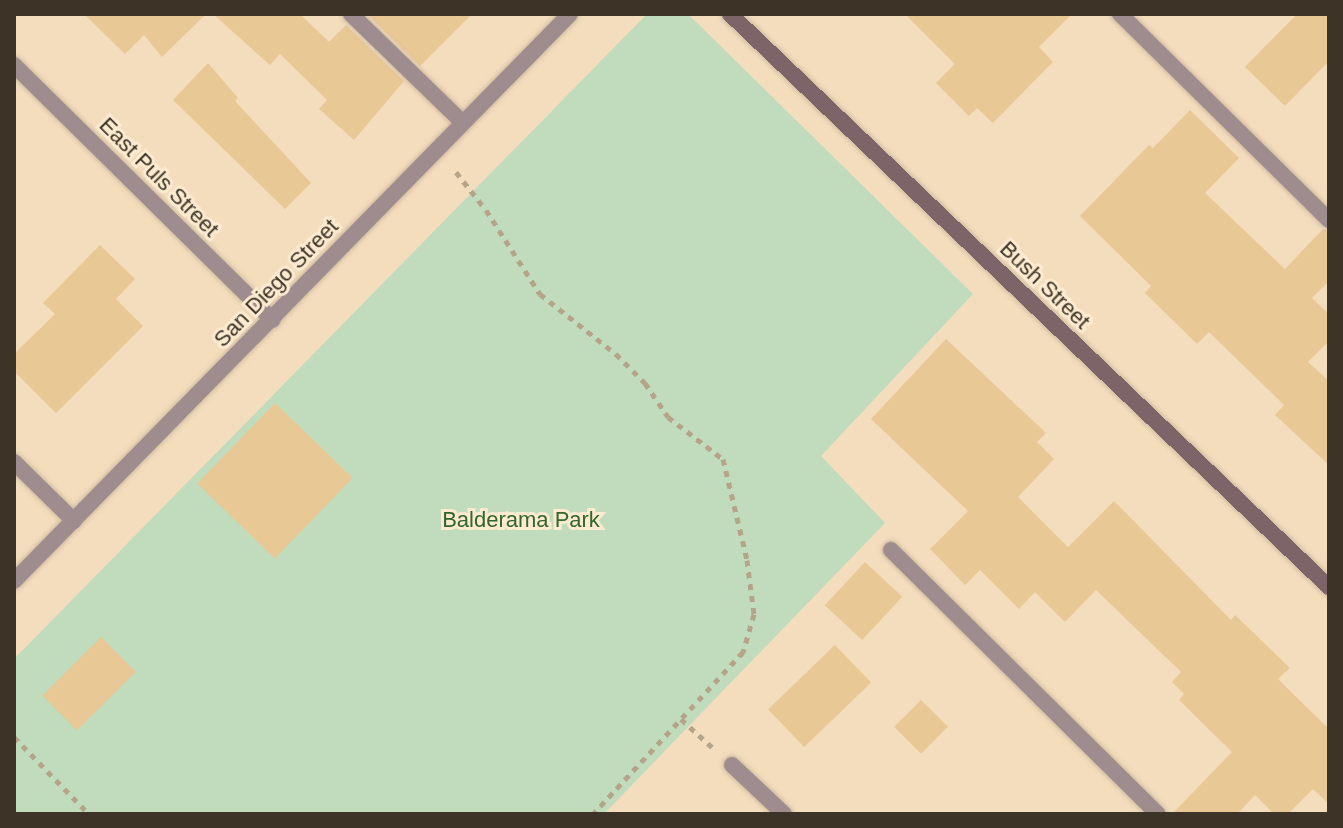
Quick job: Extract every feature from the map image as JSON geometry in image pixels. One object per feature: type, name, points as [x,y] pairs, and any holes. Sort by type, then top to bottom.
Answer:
[{"type":"main road","name":"Bush Street","points":[[730,14],[1329,587]]},
{"type":"street","points":[[351,14],[462,122]]},
{"type":"street","name":"San Diego Street","points":[[14,581],[570,14]]},
{"type":"street","points":[[1120,14],[1329,220]]},
{"type":"street","name":"East Puls Street","points":[[14,65],[273,320]]},
{"type":"street","points":[[14,462],[74,521]]},
{"type":"street","points":[[891,550],[1158,814]]},
{"type":"street","points":[[732,765],[784,814]]},
{"type":"path","points":[[437,147],[486,210],[540,294],[616,354],[645,383],[668,417],[723,459],[747,560],[754,614],[743,652],[593,814]]},
{"type":"path","points":[[681,719],[732,765]]},
{"type":"path","points":[[14,737],[89,814]]},
{"type":"green space","name":"Balderama Park","points":[[647,14],[688,14],[973,294],[821,456],[885,523],[604,814],[14,814],[14,659]]},
{"type":"building","points":[[84,14],[206,14],[162,57],[144,35],[125,54]]},
{"type":"building","points":[[213,14],[300,14],[329,42],[346,25],[404,81],[354,140],[319,109],[327,100],[280,54],[270,65]]},
{"type":"building","points":[[367,14],[472,14],[420,66]]},
{"type":"building","points":[[905,14],[1072,14],[1039,47],[1053,62],[993,123],[977,108],[969,116],[936,83],[955,64]]},
{"type":"building","points":[[1297,14],[1329,14],[1329,61],[1285,106],[1245,67]]},
{"type":"building","points":[[208,63],[238,98],[235,101],[311,183],[285,209],[173,100]]},
{"type":"building","points":[[1190,110],[1239,158],[1205,193],[1285,269],[1323,229],[1329,231],[1329,281],[1312,298],[1329,314],[1329,341],[1308,362],[1329,381],[1329,465],[1275,415],[1284,405],[1209,332],[1197,344],[1145,293],[1151,286],[1080,216],[1149,145],[1153,148]]},
{"type":"building","points":[[100,245],[135,279],[116,299],[143,326],[56,413],[14,371],[14,354],[55,314],[43,303]]},
{"type":"building","points":[[946,339],[1046,433],[1037,442],[1054,459],[1018,497],[1068,547],[1114,501],[1231,620],[1235,615],[1290,668],[1278,679],[1329,729],[1329,804],[1313,789],[1288,814],[1274,814],[1255,795],[1237,814],[1172,814],[1232,752],[1179,700],[1184,694],[1172,682],[1181,672],[1096,590],[1065,622],[1035,592],[1019,609],[980,570],[965,585],[930,549],[968,511],[871,419]]},
{"type":"building","points":[[275,403],[353,478],[275,559],[197,484]]},
{"type":"building","points":[[865,562],[902,597],[862,640],[825,605]]},
{"type":"building","points":[[101,637],[136,672],[77,730],[42,696]]},
{"type":"building","points":[[835,645],[871,682],[804,747],[768,710]]},
{"type":"building","points":[[921,700],[948,727],[921,754],[894,727]]}]
